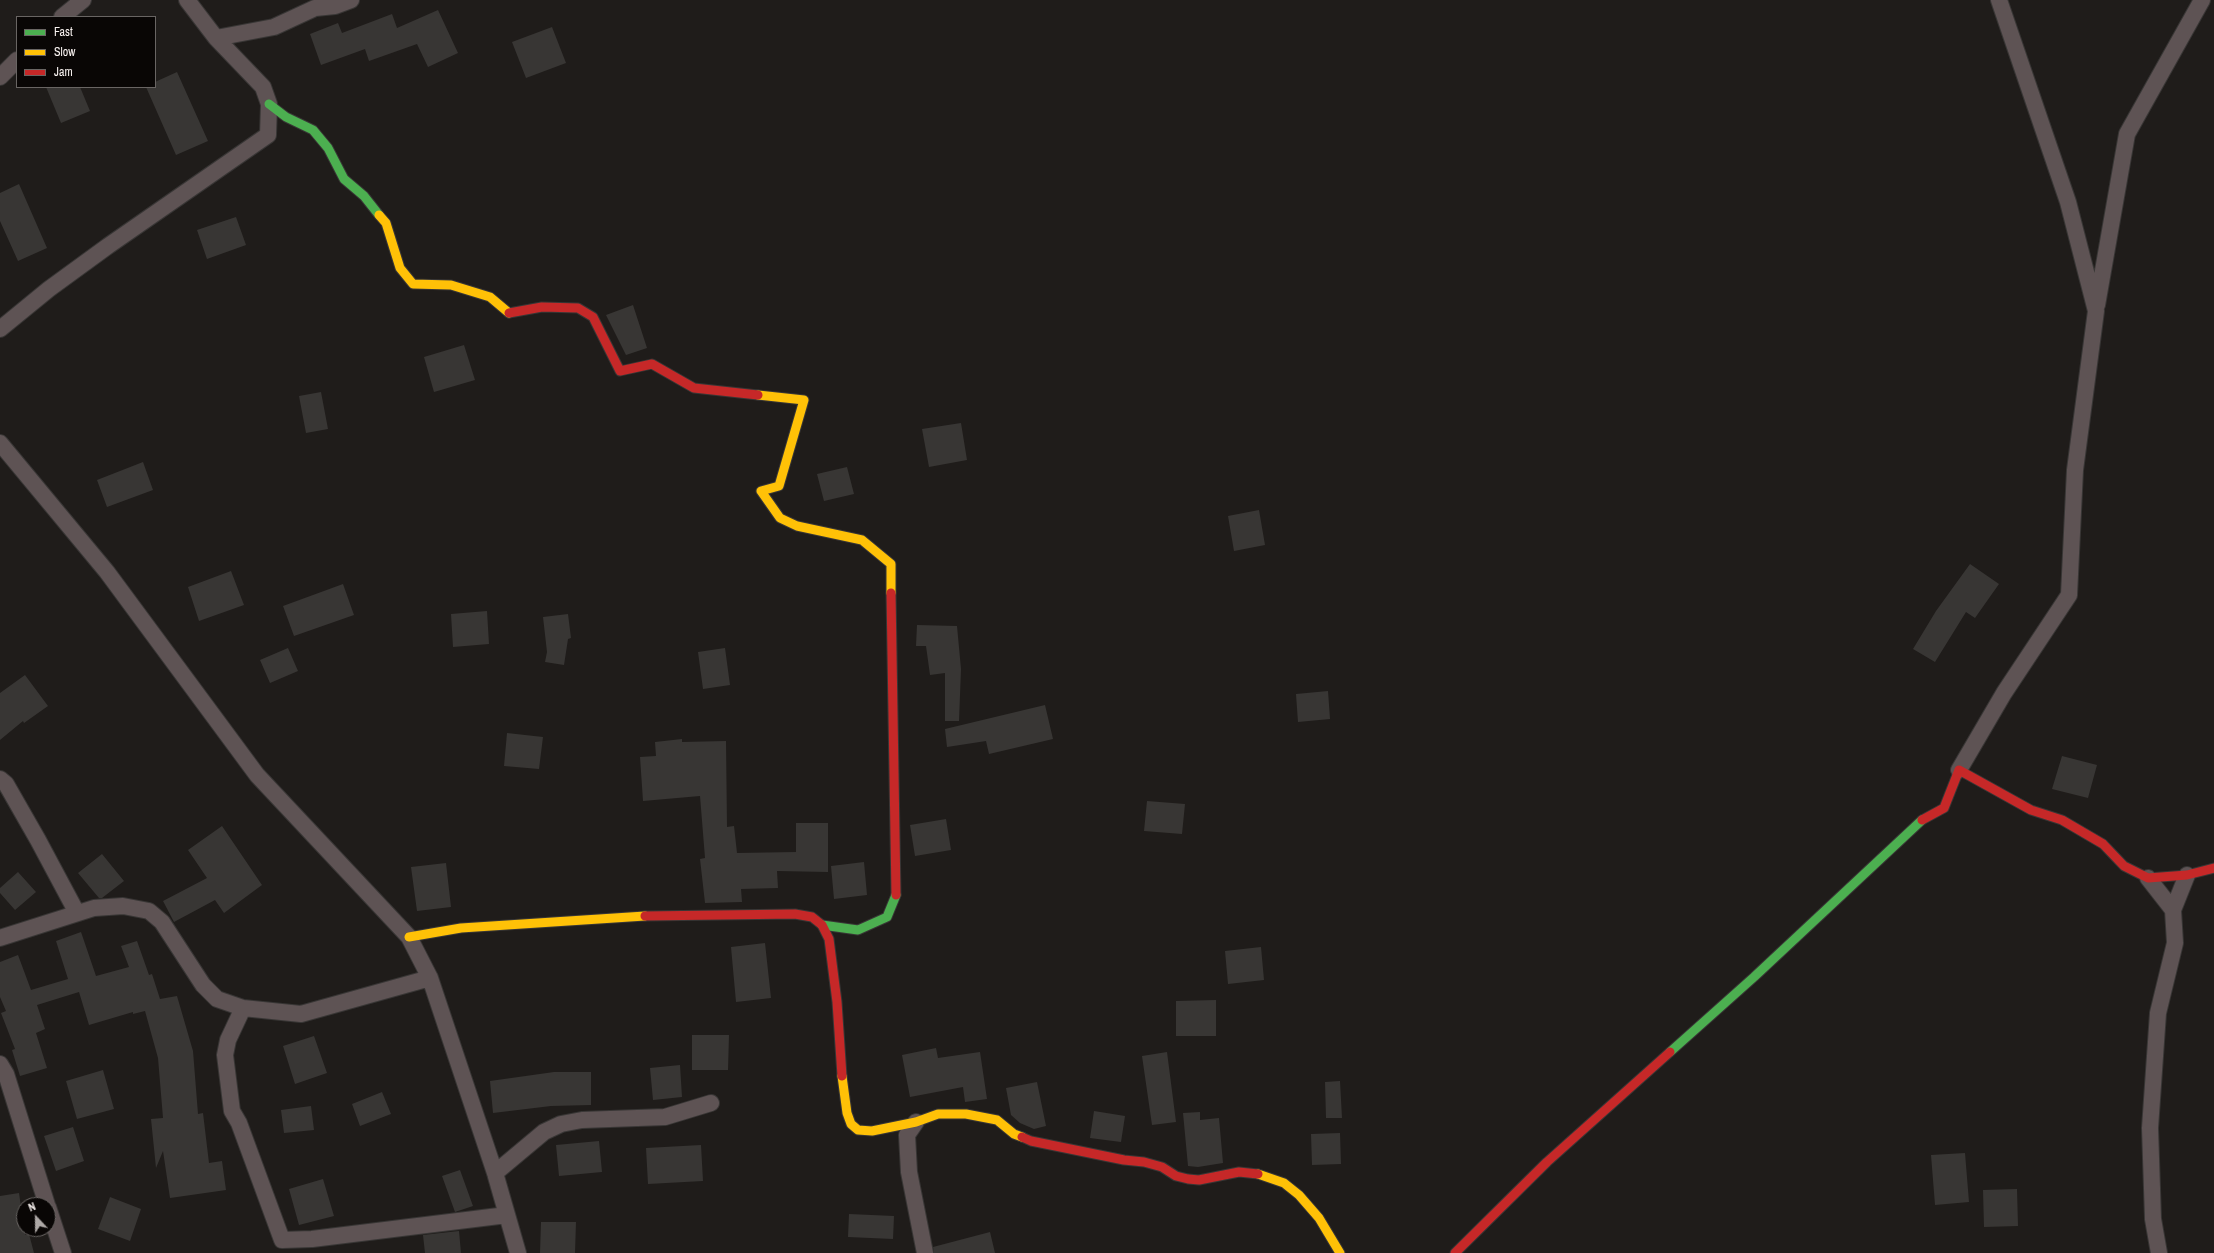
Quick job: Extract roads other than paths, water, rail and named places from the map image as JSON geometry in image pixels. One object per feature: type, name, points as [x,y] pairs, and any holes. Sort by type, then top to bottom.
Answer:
[{"type":"street","points":[[63,16],[83,0]]},
{"type":"street","points":[[0,330],[49,289],[108,246],[268,135],[270,104],[263,87],[216,38],[187,0]]},
{"type":"street","points":[[216,38],[274,27],[315,8],[335,6],[351,0]]},
{"type":"street","points":[[1999,0],[2068,202],[2096,311]]},
{"type":"street","points":[[1455,1253],[1547,1162],[1754,977],[1923,820],[1944,808],[1959,770],[2004,693],[2069,595],[2075,470],[2096,311],[2127,134],[2202,0]]},
{"type":"street","points":[[0,77],[16,61]]},
{"type":"street","points":[[270,104],[286,117],[313,130],[328,148],[344,179],[364,196],[386,223],[400,268],[413,284],[451,285],[490,297],[509,313],[542,307],[578,308],[593,317],[620,371],[652,364],[694,388],[804,400],[789,447],[779,486],[761,491],[769,505],[780,518],[797,526],[862,540],[891,564],[896,896],[887,917],[858,930],[822,924],[812,917],[795,914],[614,917],[462,928],[408,937]]},
{"type":"street","points":[[0,443],[108,572],[257,775],[408,937],[430,978],[495,1173],[518,1253]]},
{"type":"street","points":[[1959,770],[2031,810],[2062,820],[2103,844],[2124,866],[2148,878],[2173,910]]},
{"type":"street","points":[[0,779],[6,784],[38,840],[76,913]]},
{"type":"street","points":[[2148,878],[2187,875],[2214,868]]},
{"type":"street","points":[[2159,1253],[2153,1219],[2150,1128],[2158,1013],[2175,943],[2173,910],[2187,875]]},
{"type":"street","points":[[0,938],[94,908],[123,906],[149,912],[162,922],[203,984],[217,999],[244,1008],[301,1014],[430,978]]},
{"type":"street","points":[[822,924],[829,939],[837,1002],[842,1083],[850,1124],[858,1130],[872,1131],[916,1122],[938,1114],[966,1114],[996,1120],[1014,1134],[1031,1141],[1124,1160],[1144,1162],[1162,1167],[1176,1176],[1188,1179],[1200,1180],[1239,1172],[1254,1173],[1284,1183],[1299,1195],[1319,1218],[1340,1253]]},
{"type":"street","points":[[244,1008],[228,1040],[226,1055],[232,1111],[239,1123],[281,1246],[312,1239],[507,1215]]},
{"type":"street","points":[[0,1064],[6,1074],[45,1197]]},
{"type":"street","points":[[495,1173],[544,1132],[561,1124],[582,1120],[665,1117],[711,1103]]},
{"type":"street","points":[[916,1122],[907,1135],[909,1172],[925,1253]]},
{"type":"street","points":[[56,1231],[63,1253]]}]
